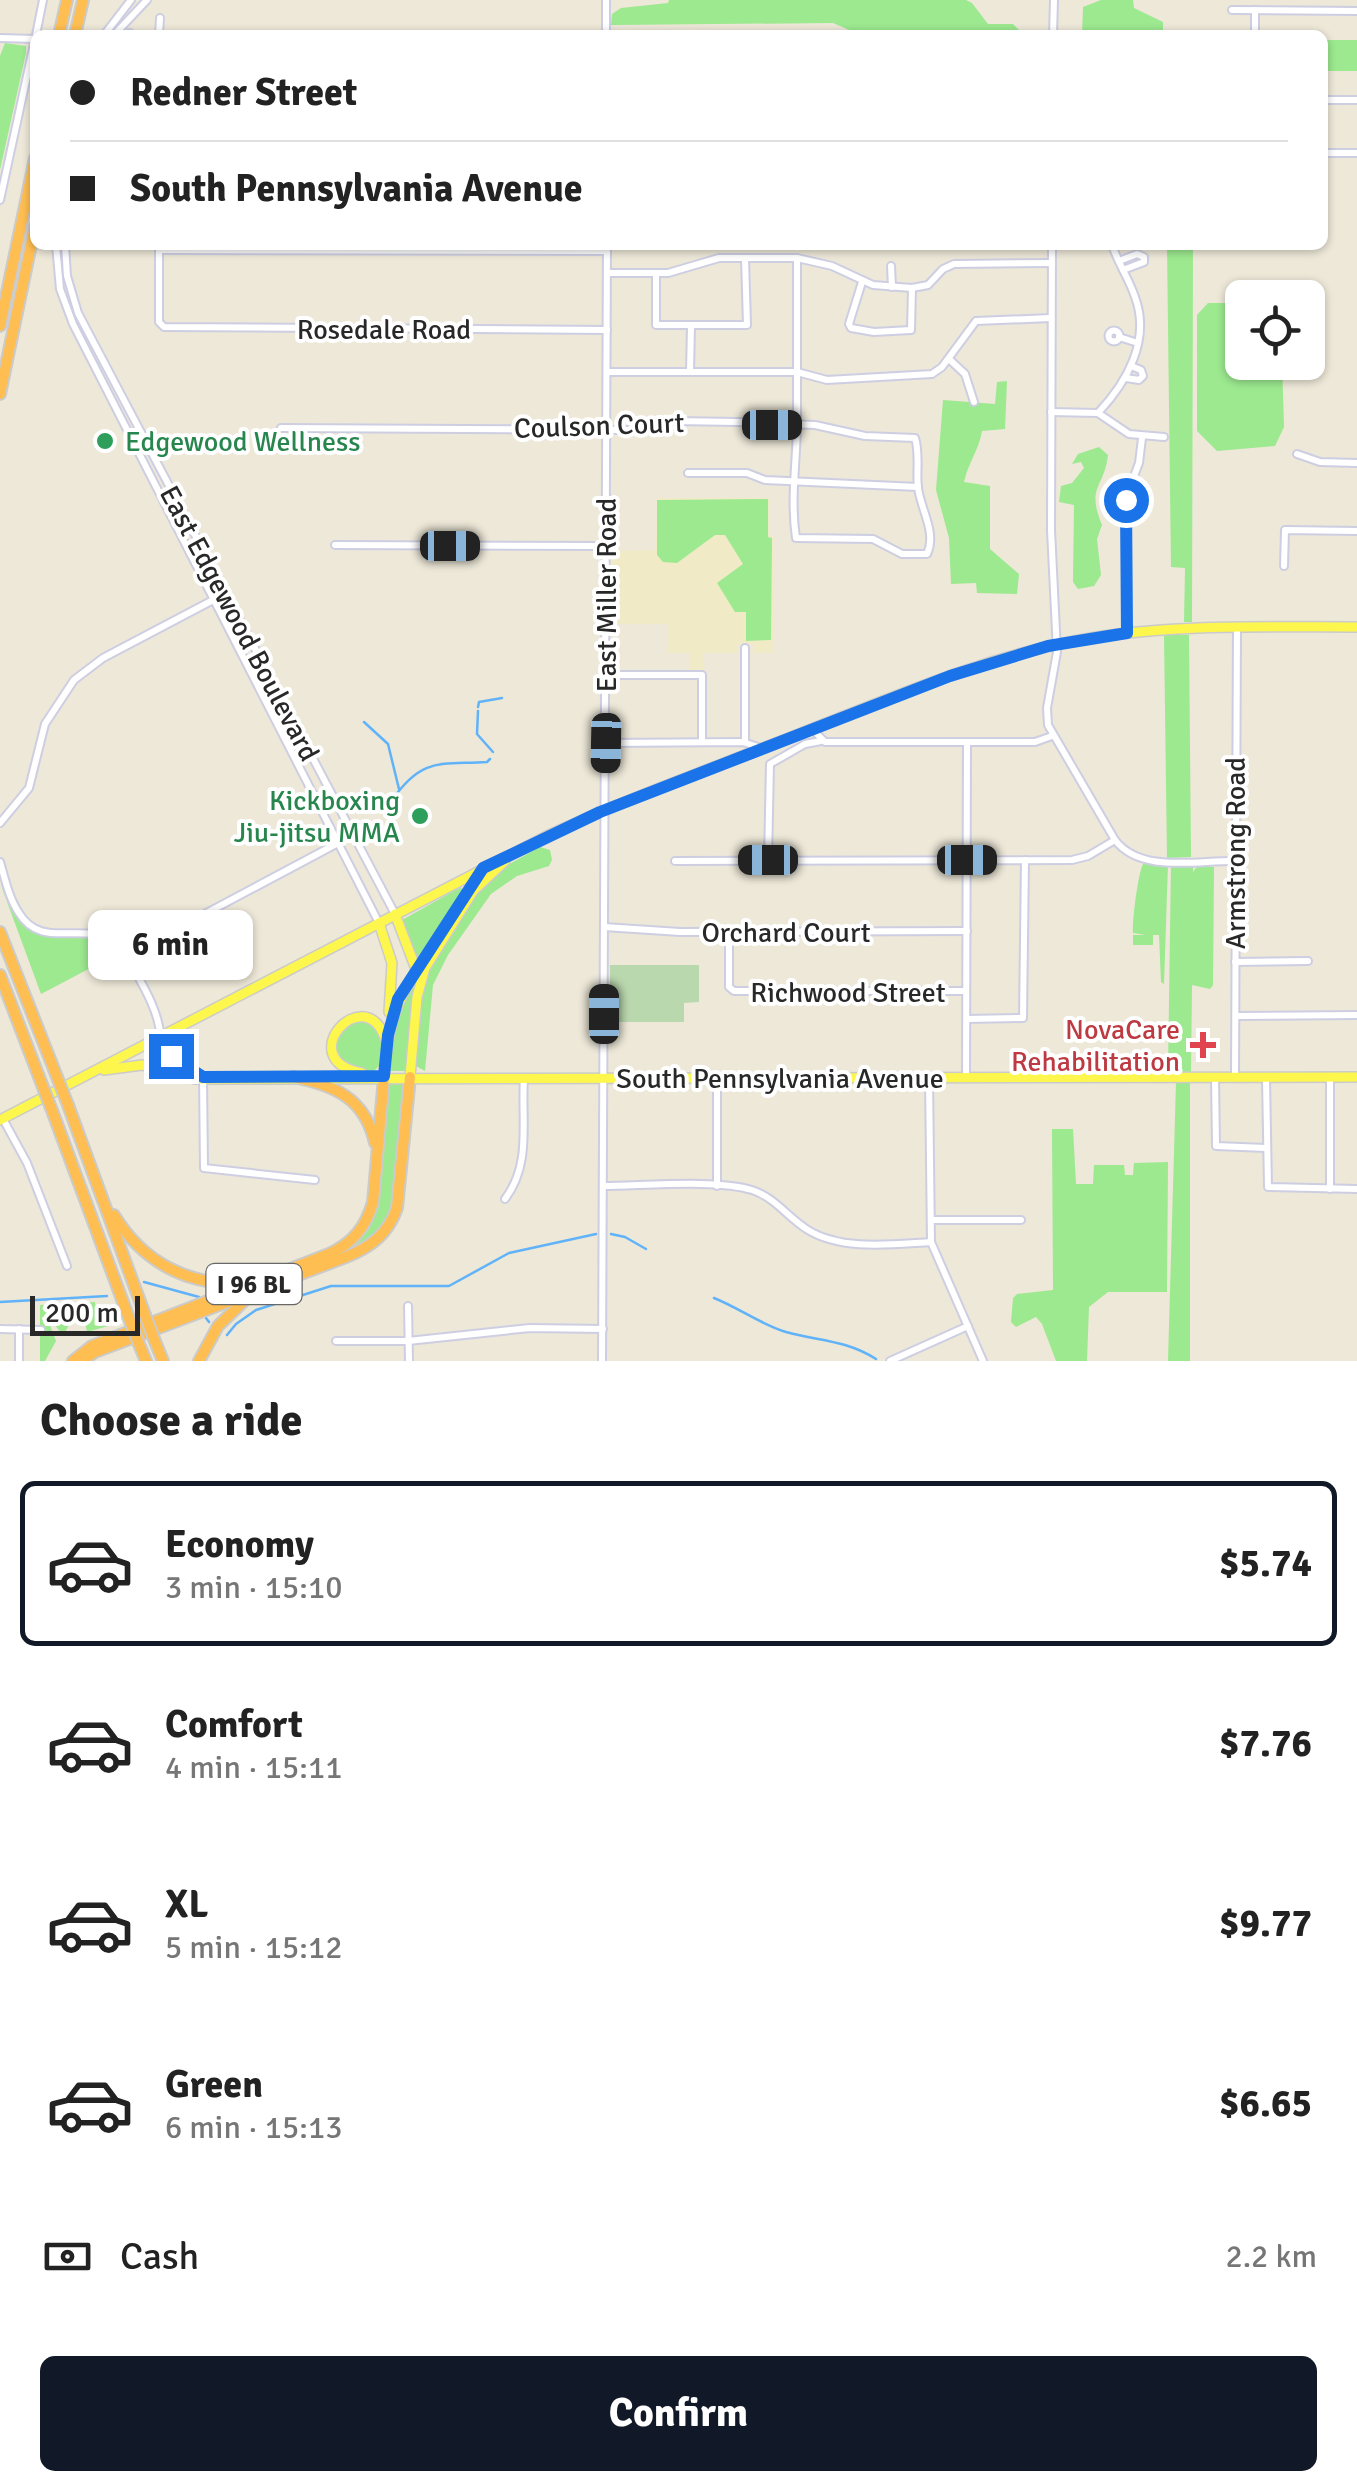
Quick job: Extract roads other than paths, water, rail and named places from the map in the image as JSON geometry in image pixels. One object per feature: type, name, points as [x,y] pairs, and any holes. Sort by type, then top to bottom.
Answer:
[{"type":"highway","points":[[61,30],[66,0]]},
{"type":"highway","points":[[76,30],[82,0]]},
{"type":"highway","points":[[0,326],[30,182]]},
{"type":"highway","points":[[0,394],[30,250]]},
{"type":"highway","points":[[0,932],[162,1361]]},
{"type":"highway","points":[[0,975],[145,1360]]},
{"type":"highway","name":"I 96 BL","points":[[81,1361],[284,1276],[336,1251],[359,1232],[371,1207],[384,1076]]},
{"type":"highway","name":"I 96 BL","points":[[73,1361],[85,1349],[101,1342],[363,1250],[377,1240],[390,1224],[398,1199],[410,1076]]},
{"type":"highway","points":[[293,1077],[328,1084],[354,1101],[371,1127],[377,1156]]},
{"type":"highway","points":[[103,1198],[132,1241],[178,1273],[235,1283],[284,1276]]},
{"type":"highway","name":"I 96 BL","points":[[199,1361],[212,1334],[229,1314],[284,1276]]},
{"type":"main road","name":"I 96 BL","points":[[384,1076],[398,999],[483,868],[510,854],[606,810],[812,729],[979,666],[1056,644],[1127,633],[1357,627]]},
{"type":"main road","name":"I 96 BL","points":[[410,1076],[417,997],[426,964],[479,883],[510,854]]},
{"type":"main road","points":[[1,1119],[483,868]]},
{"type":"main road","name":"East Edgewood Boulevard","points":[[395,914],[416,970],[417,997]]},
{"type":"main road","name":"East Edgewood Boulevard","points":[[379,923],[392,963],[388,1040]]},
{"type":"main road","points":[[384,1076],[344,1068],[336,1059],[332,1042],[339,1026],[360,1017],[380,1027],[388,1040]]},
{"type":"main road","points":[[160,1036],[175,1061],[203,1077]]},
{"type":"main road","name":"South Pennsylvania Avenue","points":[[92,1072],[134,1064],[190,1078],[1357,1077]]},
{"type":"street","points":[[37,30],[43,0]]},
{"type":"street","points":[[108,30],[131,0]]},
{"type":"street","points":[[119,30],[147,0]]},
{"type":"street","points":[[606,0],[606,30]]},
{"type":"street","points":[[1053,30],[1054,0]]},
{"type":"street","points":[[1232,10],[1357,10]]},
{"type":"street","points":[[1255,10],[1255,30]]},
{"type":"street","points":[[160,18],[160,30]]},
{"type":"street","points":[[0,38],[30,37]]},
{"type":"street","points":[[0,200],[30,64]]},
{"type":"street","points":[[1328,100],[1357,100]]},
{"type":"street","points":[[1328,152],[1357,152]]},
{"type":"street","points":[[56,250],[66,306],[82,341],[191,552],[199,551],[221,586]]},
{"type":"street","name":"East Edgewood Boulevard","points":[[65,250],[70,292],[89,334],[395,914]]},
{"type":"street","name":"Rosedale Road","points":[[159,250],[161,326],[607,330]]},
{"type":"street","name":"East Miller Road","points":[[602,1361],[607,250]]},
{"type":"street","points":[[1052,250],[1051,530],[1056,644],[1047,708],[1052,736],[1128,854],[1140,860],[1235,861]]},
{"type":"street","points":[[1098,413],[1126,378],[1140,323],[1136,298],[1114,250]]},
{"type":"street","points":[[1119,261],[1137,254],[1144,257],[1144,262],[1123,270]]},
{"type":"street","points":[[656,273],[656,325],[747,325],[745,258]]},
{"type":"street","points":[[607,273],[676,272],[708,259],[797,258],[832,266],[862,282],[912,288],[928,285],[943,269],[954,264],[1052,263]]},
{"type":"street","points":[[688,472],[747,472],[765,480],[792,480],[918,487],[930,533],[928,552],[902,554],[878,539],[796,538],[792,480],[797,425],[797,258]]},
{"type":"street","points":[[892,266],[892,288]]},
{"type":"street","points":[[862,282],[848,321],[851,328],[874,332],[908,332],[912,328],[912,288]]},
{"type":"street","points":[[66,306],[74,309],[83,330],[89,334]]},
{"type":"street","points":[[607,372],[797,372],[827,380],[925,376],[937,372],[976,321],[1052,318]]},
{"type":"street","points":[[690,325],[690,372]]},
{"type":"street","points":[[1119,338],[1138,343]]},
{"type":"street","points":[[82,341],[98,365],[105,365]]},
{"type":"street","points":[[949,359],[968,379],[974,402]]},
{"type":"street","points":[[1126,378],[1139,380],[1143,376],[1141,370],[1131,366]]},
{"type":"street","points":[[109,393],[117,395],[128,418],[134,421]]},
{"type":"street","points":[[1051,412],[1098,413],[1130,434],[1164,437]]},
{"type":"street","name":"Coulson Court","points":[[282,428],[640,429],[674,421],[830,428],[876,438],[915,438],[918,487]]},
{"type":"street","points":[[1127,633],[1126,500],[1139,463],[1142,438]]},
{"type":"street","points":[[1297,454],[1320,462],[1357,463]]},
{"type":"street","points":[[1126,500],[1111,495],[1116,490],[1128,490]]},
{"type":"street","points":[[161,492],[168,493],[182,514]]},
{"type":"street","points":[[172,514],[186,537],[193,533]]},
{"type":"street","points":[[1284,566],[1285,530],[1357,531]]},
{"type":"street","points":[[336,545],[606,546]]},
{"type":"street","name":"East Edgewood Boulevard","points":[[191,552],[379,923]]},
{"type":"street","points":[[0,823],[29,788],[45,724],[72,682],[103,658],[215,599]]},
{"type":"street","points":[[224,617],[230,621],[249,658],[258,658]]},
{"type":"street","name":"Armstrong Road","points":[[1235,1078],[1237,628]]},
{"type":"street","points":[[745,648],[745,742]]},
{"type":"street","points":[[254,674],[262,674],[281,702]]},
{"type":"street","points":[[606,675],[702,675],[702,742]]},
{"type":"street","points":[[812,729],[821,741]]},
{"type":"street","points":[[768,860],[769,767],[805,744],[1035,742],[1052,736]]},
{"type":"street","points":[[606,743],[745,742],[762,749]]},
{"type":"street","points":[[966,1078],[967,742]]},
{"type":"street","points":[[325,784],[304,757],[299,761],[320,798],[327,799],[330,793]]},
{"type":"street","points":[[324,815],[328,808],[336,810],[361,850]]},
{"type":"street","points":[[676,860],[1081,858],[1116,840]]},
{"type":"street","points":[[124,957],[338,843]]},
{"type":"street","points":[[345,856],[367,893],[377,895],[382,888]]},
{"type":"street","points":[[966,1019],[1020,1020],[1023,1015],[1025,860]]},
{"type":"street","points":[[0,862],[14,905],[30,926],[55,935],[96,934],[112,942],[124,957],[148,998],[160,1036],[156,1060],[159,1068]]},
{"type":"street","name":"Orchard Court","points":[[604,926],[680,932],[967,930]]},
{"type":"street","name":"Richwood Street","points":[[729,932],[731,990],[966,991]]},
{"type":"street","points":[[1235,962],[1308,962]]},
{"type":"street","points":[[1236,1016],[1357,1015]]},
{"type":"street","points":[[203,1077],[204,1168],[315,1180]]},
{"type":"street","points":[[505,1199],[523,1167],[524,1078]]},
{"type":"street","points":[[717,1078],[717,1186]]},
{"type":"street","points":[[929,1078],[931,1242],[983,1361]]},
{"type":"street","points":[[1215,1078],[1215,1144],[1221,1148],[1266,1148]]},
{"type":"street","points":[[1266,1078],[1266,1182],[1271,1188],[1357,1188]]},
{"type":"street","points":[[1330,1078],[1330,1189]]},
{"type":"street","points":[[1,1119],[27,1163],[68,1266]]},
{"type":"street","points":[[603,1186],[742,1188],[764,1195],[803,1227],[827,1239],[850,1243],[931,1242]]},
{"type":"street","points":[[931,1220],[1021,1220]]},
{"type":"street","points":[[408,1306],[408,1361]]},
{"type":"street","points":[[890,1361],[968,1326]]},
{"type":"street","points":[[336,1341],[408,1341],[530,1328],[602,1328]]},
{"type":"street","points":[[0,1329],[40,1330]]},
{"type":"street","points":[[19,1361],[20,1329]]},
{"type":"waterway","points":[[478,707],[479,702],[502,698]]},
{"type":"waterway","points":[[478,711],[477,734],[493,752]]},
{"type":"waterway","points":[[364,722],[388,744],[399,789]]},
{"type":"waterway","points":[[392,800],[424,769],[490,759]]},
{"type":"waterway","points":[[227,1335],[256,1310],[331,1286],[449,1286],[509,1253],[596,1234]]},
{"type":"waterway","points":[[611,1234],[646,1249]]},
{"type":"waterway","points":[[144,1282],[199,1297]]},
{"type":"waterway","points":[[0,1302],[107,1296]]},
{"type":"waterway","points":[[714,1298],[776,1329],[843,1344],[876,1359]]},
{"type":"waterway","points":[[206,1318],[209,1322]]},
{"type":"place","name":"Edgewood Wellness","points":[[105,441]]},
{"type":"place","name":"Kickboxing Jiu-jitsu MMA","points":[[420,816]]},
{"type":"place","name":"NovaCare Rehabilitation","points":[[1203,1045]]}]
